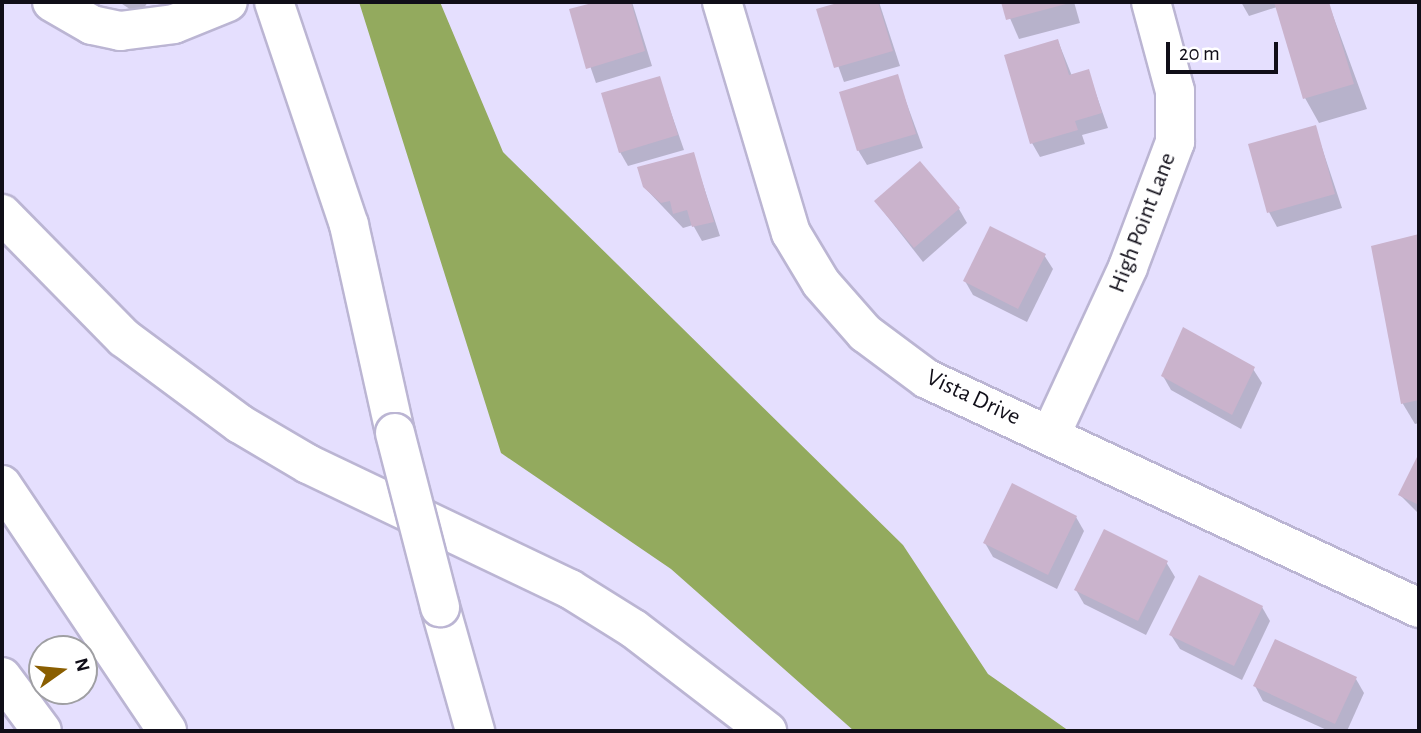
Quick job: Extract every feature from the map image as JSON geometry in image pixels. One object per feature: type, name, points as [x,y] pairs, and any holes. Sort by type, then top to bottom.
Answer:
[{"type":"main road","points":[[52,2],[92,25],[120,31],[219,5]]},
{"type":"main road","points":[[274,2],[349,225],[395,433],[475,731]]},
{"type":"main road","name":"Vista Drive","points":[[722,2],[791,233],[821,283],[865,332],[927,379],[1051,434],[1419,608]]},
{"type":"main road","name":"High Point Lane","points":[[1051,434],[1128,267],[1175,142],[1175,91],[1152,2]]},
{"type":"main road","points":[[2,214],[124,338],[240,424],[308,464],[570,589],[643,635],[767,731]]},
{"type":"main road","points":[[2,485],[167,731]]},
{"type":"main road","points":[[2,533],[152,731]]},
{"type":"main road","points":[[2,677],[42,731]]},
{"type":"green space","points":[[359,2],[440,2],[503,152],[903,545],[988,674],[1069,731],[854,731],[671,569],[501,453]]},
{"type":"building","points":[[596,2],[631,2],[645,51],[586,69],[569,9]]},
{"type":"building","points":[[841,2],[878,2],[893,51],[834,68],[816,9]]},
{"type":"building","points":[[1001,2],[1070,2],[1070,3],[1006,20]]},
{"type":"building","points":[[1274,2],[1329,2],[1354,84],[1303,99]]},
{"type":"building","points":[[1058,39],[1069,75],[1089,69],[1102,113],[1075,121],[1078,130],[1030,144],[1004,55]]},
{"type":"building","points":[[898,74],[916,134],[857,151],[839,92]]},
{"type":"building","points":[[660,76],[678,135],[619,153],[601,93]]},
{"type":"building","points":[[1316,125],[1335,194],[1267,213],[1248,144]]},
{"type":"building","points":[[694,152],[714,222],[692,227],[687,210],[673,214],[670,201],[661,203],[643,187],[637,167]]},
{"type":"building","points":[[920,161],[960,208],[914,248],[874,201]]},
{"type":"building","points":[[990,226],[1046,254],[1018,309],[963,281]]},
{"type":"building","points":[[1419,234],[1419,400],[1401,404],[1371,246]]},
{"type":"building","points":[[1183,327],[1255,367],[1232,415],[1161,376]]},
{"type":"building","points":[[1419,453],[1419,505],[1398,495]]},
{"type":"building","points":[[1012,483],[1077,516],[1048,575],[983,543]]},
{"type":"building","points":[[1104,529],[1168,561],[1138,621],[1074,590]]},
{"type":"building","points":[[1199,575],[1263,606],[1234,666],[1169,635]]},
{"type":"building","points":[[1275,639],[1357,677],[1335,724],[1253,686]]}]
